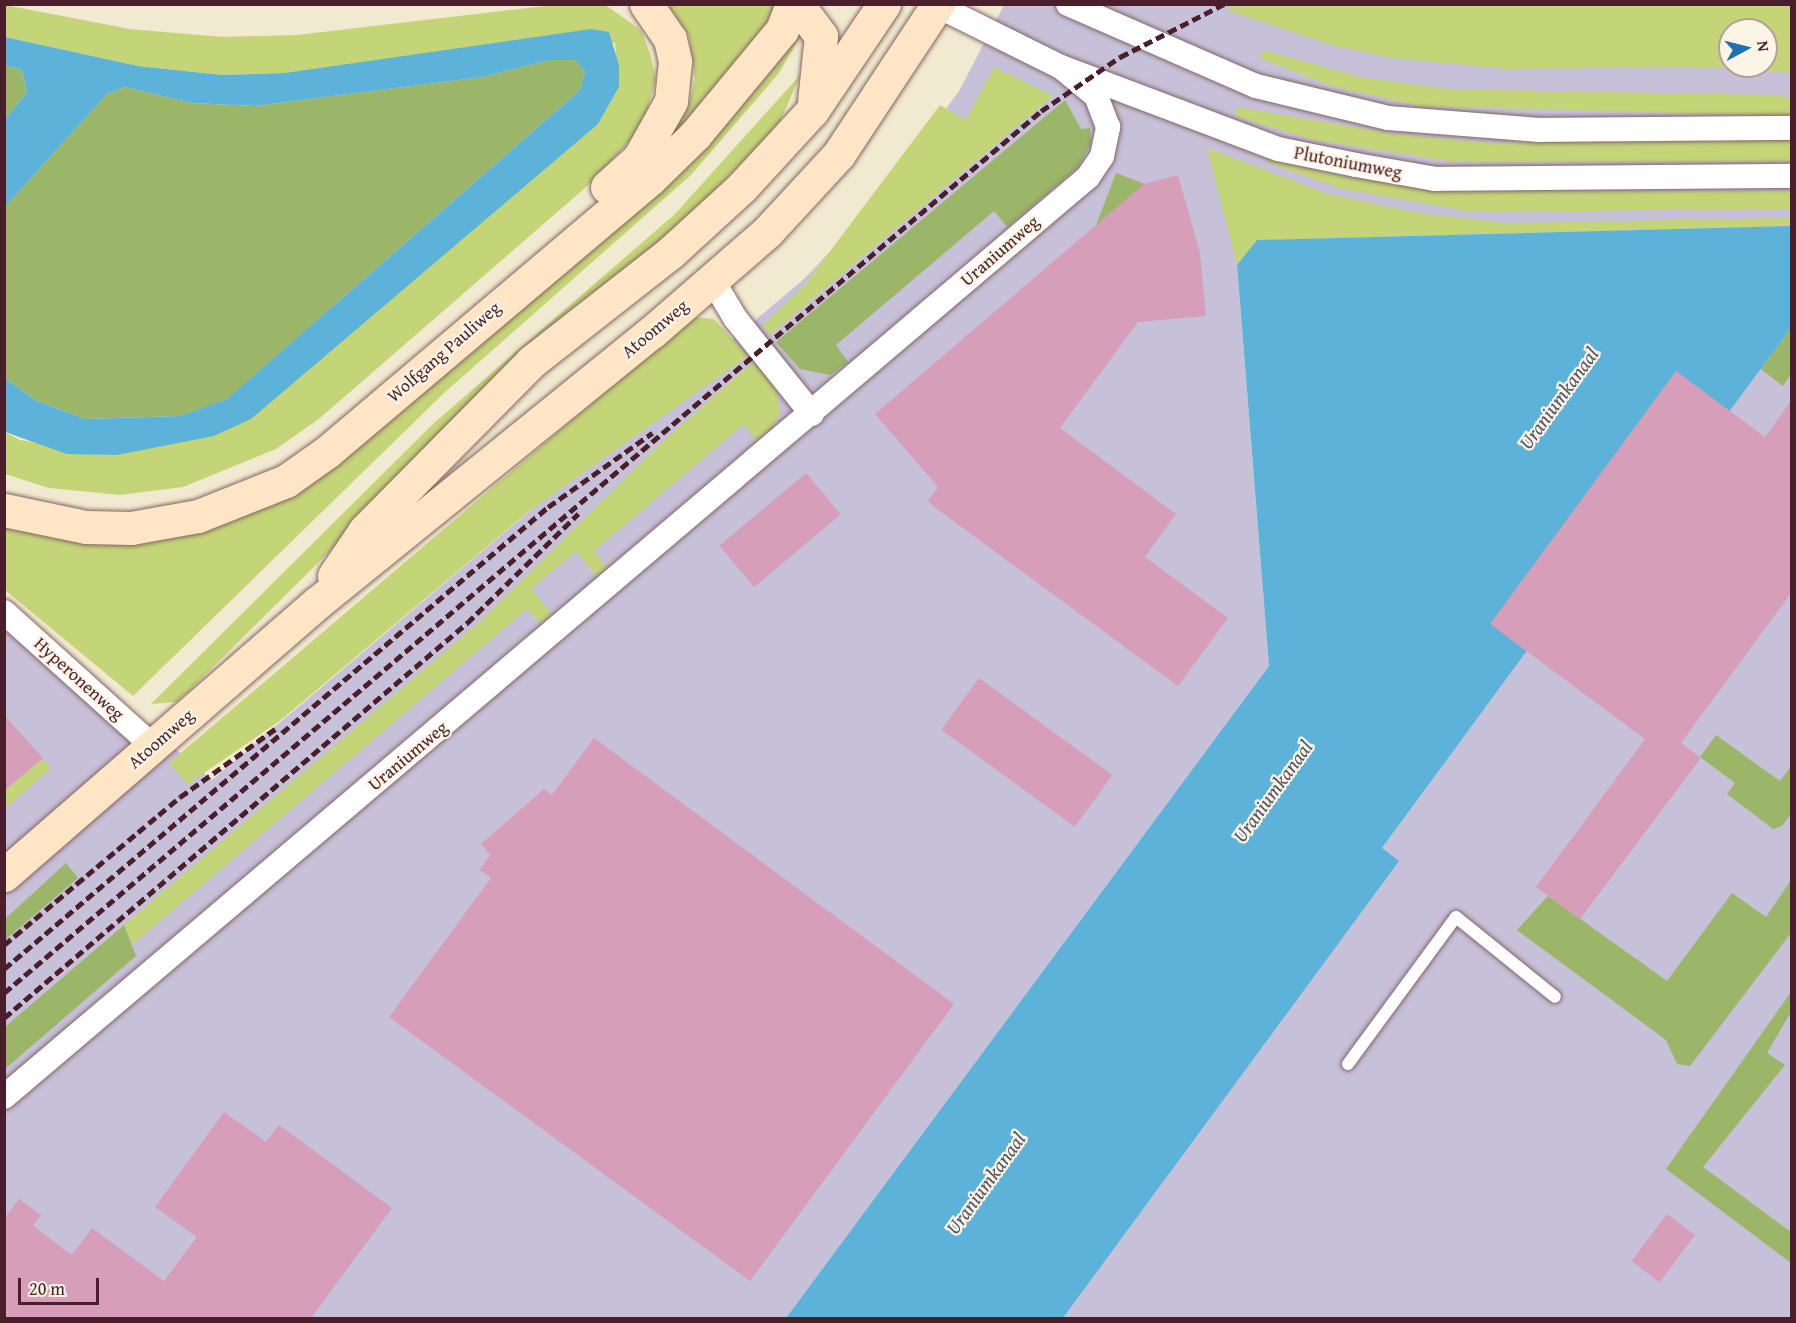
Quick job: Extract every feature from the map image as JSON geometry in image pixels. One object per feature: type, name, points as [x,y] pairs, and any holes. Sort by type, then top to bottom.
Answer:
[{"type":"street","name":"Wolfgang Pauliweg","points":[[4,489],[71,507],[134,508],[189,499],[246,480],[335,422],[639,158],[662,123],[675,82],[670,39],[646,4]]},
{"type":"street","name":"Wolfgang Pauliweg","points":[[4,510],[86,527],[131,528],[198,516],[286,481],[650,179],[695,135],[782,30],[794,4]]},
{"type":"street","points":[[794,4],[820,36],[823,55],[812,111]]},
{"type":"street","name":"Atoomweg","points":[[317,603],[365,530],[442,449],[531,362],[686,238],[812,111],[884,4]]},
{"type":"street","points":[[1068,4],[1256,86],[1388,118],[1540,130],[1791,128]]},
{"type":"street","name":"Atoomweg","points":[[4,876],[317,603],[713,280],[768,231],[839,154],[937,5]]},
{"type":"street","name":"Plutoniumweg","points":[[937,5],[1061,67],[1278,149],[1435,179],[1791,176]]},
{"type":"street","name":"Uraniumweg","points":[[4,1097],[812,414],[1088,177],[1106,145],[1108,127],[1096,96],[1061,67]]},
{"type":"street","points":[[713,280],[735,318],[812,414]]},
{"type":"street","name":"Hyperonenweg","points":[[4,612],[153,746]]},
{"type":"lane","points":[[1348,1064],[1456,917],[1555,997]]},
{"type":"shaded area","points":[[1004,5],[1791,5],[1791,226],[1257,240],[1237,265],[1269,666],[786,1318],[5,1318],[4,603],[212,780],[804,279],[882,197],[959,91]]},
{"type":"shaded area","points":[[1791,328],[1791,1318],[1063,1318],[1398,861],[1382,848],[1620,523],[1642,530]]},
{"type":"green space","points":[[604,4],[641,30],[650,53],[656,79],[642,127],[593,181],[320,418],[276,449],[183,487],[120,495],[49,488],[5,474],[4,432],[20,440],[117,455],[598,124],[619,87],[615,43],[285,73],[222,75],[138,66],[5,37],[5,5],[130,29],[223,37],[297,35],[553,5]]},
{"type":"green space","points":[[779,4],[773,30],[655,153],[689,105],[695,79],[689,36],[668,5]]},
{"type":"green space","points":[[1240,4],[1791,5],[1791,73],[1778,72],[1778,18],[1718,18],[1718,68],[1509,69],[1392,58],[1336,46],[1226,10]]},
{"type":"green space","points":[[796,22],[802,33],[779,73],[691,175],[444,393],[133,696],[5,590],[5,520],[31,528],[300,485]]},
{"type":"green space","points":[[1263,50],[1360,77],[1448,89],[1775,95],[1791,98],[1791,116],[1420,106],[1331,86],[1260,58]]},
{"type":"green space","points":[[550,60],[575,60],[585,72],[580,90],[227,399],[180,416],[85,419],[35,400],[5,378],[5,207],[107,94],[125,87],[192,103],[255,106],[482,77]]},
{"type":"green space","points":[[5,65],[22,70],[27,92],[5,119]]},
{"type":"green space","points":[[994,67],[1053,96],[770,335],[762,326],[803,287],[940,105],[966,120]]},
{"type":"green space","points":[[801,74],[778,126],[682,224],[526,356],[191,689],[176,702],[151,704],[434,423],[675,214]]},
{"type":"green space","points":[[1065,100],[1081,129],[1090,128],[1091,143],[1078,167],[1007,227],[994,211],[836,345],[848,362],[830,375],[800,369],[776,342]]},
{"type":"green space","points":[[1237,107],[1395,134],[1494,143],[1791,139],[1791,161],[1455,162],[1314,140],[1235,116]]},
{"type":"green space","points":[[1207,148],[1328,194],[1418,213],[1506,223],[1791,218],[1791,226],[1257,240],[1237,265]]},
{"type":"green space","points":[[1268,158],[1347,177],[1446,191],[1791,191],[1791,209],[1473,212],[1343,189],[1268,163]]},
{"type":"green space","points":[[1116,173],[1144,184],[1010,534],[982,523]]},
{"type":"green space","points":[[693,317],[714,319],[748,356],[528,512],[281,720],[188,784],[169,763]]},
{"type":"green space","points":[[1791,328],[1791,374],[1783,386],[1761,369]]},
{"type":"green space","points":[[753,362],[776,388],[780,413],[773,426],[756,440],[744,424],[594,551],[607,567],[596,576],[576,551],[531,589],[552,614],[540,623],[527,609],[133,944],[124,925],[482,620],[661,443]]},
{"type":"green space","points":[[1716,735],[1780,781],[1791,766],[1791,814],[1782,826],[1773,829],[1727,794],[1735,783],[1700,757]]},
{"type":"green space","points":[[43,758],[50,769],[5,809],[5,791]]},
{"type":"green space","points":[[66,863],[78,878],[5,940],[5,919]]},
{"type":"green space","points":[[1791,880],[1791,933],[1690,1066],[1677,1064],[1666,1040],[1517,930],[1548,896],[1667,981],[1732,893],[1766,917]]},
{"type":"green space","points":[[124,925],[136,956],[5,1069],[5,1027]]},
{"type":"green space","points":[[1791,992],[1791,1012],[1767,1053],[1785,1065],[1703,1167],[1791,1232],[1791,1263],[1666,1169]]},
{"type":"water","points":[[591,29],[609,32],[619,65],[619,87],[598,124],[251,419],[214,436],[117,455],[67,454],[5,432],[5,378],[35,400],[85,419],[180,416],[227,399],[580,90],[585,72],[575,60],[550,60],[482,77],[255,106],[192,103],[125,87],[107,94],[5,207],[5,119],[27,92],[22,70],[5,65],[5,37],[138,66],[222,75],[285,73]]},
{"type":"water","name":"Uraniumkanaal","points":[[1791,226],[1791,328],[1642,530],[1620,524],[1382,848],[1399,861],[1063,1318],[786,1318],[1269,666],[1237,265],[1257,240]]},
{"type":"building","points":[[1178,175],[1200,253],[1206,316],[1138,322],[1060,428],[1176,514],[1145,557],[1228,618],[1178,686],[933,506],[928,501],[938,487],[875,414],[1144,184]]},
{"type":"building","points":[[1676,371],[1765,437],[1791,401],[1791,593],[1681,743],[1701,758],[1580,919],[1536,887],[1645,739],[1490,624]]},
{"type":"building","points":[[806,473],[841,514],[754,587],[719,546]]},
{"type":"building","points":[[979,678],[1112,775],[1075,827],[941,730]]},
{"type":"building","points":[[4,715],[43,758],[4,791]]},
{"type":"building","points":[[594,738],[954,1004],[750,1281],[389,1017],[491,878],[480,870],[490,855],[481,844],[544,789],[552,795]]},
{"type":"building","points":[[224,1112],[266,1142],[279,1125],[392,1208],[311,1318],[4,1318],[4,1219],[19,1199],[41,1215],[33,1226],[72,1255],[92,1228],[164,1281],[197,1237],[155,1207]]},
{"type":"building","points":[[1667,1214],[1695,1235],[1659,1282],[1631,1261]]},
{"type":"railway","points":[[4,993],[1041,111],[1120,57],[1224,4]]},
{"type":"railway","points":[[4,969],[548,507],[652,433]]},
{"type":"railway","points":[[4,1018],[467,623],[578,514]]},
{"type":"railway","points":[[4,945],[180,797],[275,729]]}]
